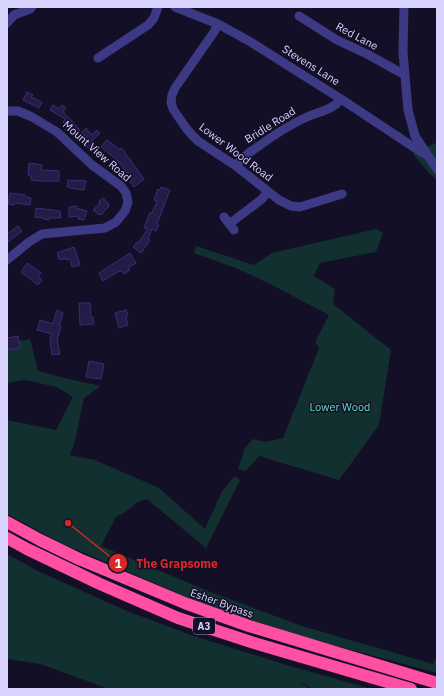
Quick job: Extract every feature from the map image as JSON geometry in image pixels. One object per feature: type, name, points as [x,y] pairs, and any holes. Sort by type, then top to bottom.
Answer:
[{"type":"highway","name":"Esher Bypass","points":[[7,522],[79,559],[187,604],[256,629],[437,683]]},
{"type":"highway","name":"A3","points":[[7,538],[100,584],[178,618],[251,642],[411,689]]},
{"type":"street","points":[[7,23],[14,15],[32,7]]},
{"type":"street","points":[[98,58],[148,25],[154,18],[158,7]]},
{"type":"street","name":"Stevens Lane","points":[[175,7],[218,24],[249,41],[342,99],[427,155]]},
{"type":"street","points":[[404,7],[403,52],[408,110],[415,136],[437,169]]},
{"type":"street","name":"Red Lane","points":[[299,16],[337,40],[367,54],[405,75]]},
{"type":"street","name":"Lower Wood Road","points":[[218,24],[175,88],[172,95],[171,102],[173,110],[186,128],[198,141],[236,166],[279,200],[290,206],[300,207],[342,194]]},
{"type":"street","name":"Bridle Road","points":[[236,166],[243,157],[283,129],[332,107],[342,99]]},
{"type":"street","name":"Mount View Road","points":[[7,111],[18,112],[32,117],[57,132],[92,165],[121,186],[126,193],[128,202],[125,211],[116,222],[105,228],[42,234],[29,242],[7,260]]},
{"type":"street","points":[[406,142],[415,136]]},
{"type":"street","points":[[229,224],[262,199],[268,191]]},
{"type":"green space","points":[[437,142],[437,180],[413,154]]},
{"type":"green space","name":"Lower Wood","points":[[376,229],[383,233],[376,252],[320,263],[314,276],[335,289],[333,304],[391,350],[379,425],[339,480],[259,456],[246,471],[238,469],[245,448],[253,439],[266,442],[283,438],[319,348],[315,342],[329,315],[238,269],[194,253],[196,246],[254,265],[272,253]]},
{"type":"green space","points":[[30,339],[38,371],[101,386],[84,398],[75,441],[70,455],[95,460],[159,488],[205,529],[222,491],[235,476],[240,480],[206,548],[147,499],[136,503],[127,511],[116,517],[101,546],[208,591],[302,626],[433,664],[437,656],[437,673],[289,633],[191,599],[59,542],[7,514],[7,420],[56,430],[73,397],[57,387],[25,380],[7,383],[7,343]]},
{"type":"green space","points":[[7,554],[38,571],[127,611],[194,636],[290,666],[372,689],[312,689],[300,682],[310,689],[109,689],[40,664],[7,659]]},
{"type":"building","points":[[27,92],[33,95],[31,97],[42,102],[39,108],[23,100]]},
{"type":"building","points":[[53,105],[59,109],[62,105],[66,108],[63,112],[80,130],[75,134],[63,122],[65,119],[50,110]]},
{"type":"building","points":[[86,128],[92,135],[97,130],[100,133],[91,142],[95,147],[91,151],[83,143],[88,139],[81,133]]},
{"type":"building","points":[[107,140],[125,152],[144,179],[134,187],[130,182],[132,180],[118,161],[101,147]]},
{"type":"building","points":[[29,163],[42,165],[41,170],[59,171],[59,181],[31,180],[31,175],[28,175]]},
{"type":"building","points":[[68,180],[86,181],[84,190],[67,187]]},
{"type":"building","points":[[161,187],[170,190],[157,224],[159,225],[156,231],[152,229],[148,239],[150,240],[141,253],[133,247],[137,242],[138,243],[148,229],[144,228],[157,201],[154,200],[158,189],[160,190]]},
{"type":"building","points":[[10,193],[25,195],[26,197],[31,198],[30,205],[15,203],[14,205],[8,204]]},
{"type":"building","points":[[103,198],[109,206],[101,215],[99,215],[93,210]]},
{"type":"building","points":[[76,206],[76,208],[87,211],[84,220],[78,219],[79,216],[69,217],[69,207]]},
{"type":"building","points":[[36,208],[60,211],[61,218],[49,218],[49,220],[35,217]]},
{"type":"building","points":[[18,226],[22,231],[7,243],[7,234]]},
{"type":"building","points":[[74,247],[80,265],[72,267],[70,259],[66,260],[66,258],[61,260],[59,259],[57,253]]},
{"type":"building","points":[[130,253],[136,263],[128,268],[130,270],[124,274],[122,271],[119,271],[103,281],[99,273]]},
{"type":"building","points":[[27,263],[41,273],[38,277],[42,280],[38,285],[21,272]]},
{"type":"building","points":[[79,303],[90,303],[91,317],[93,317],[94,324],[80,325]]},
{"type":"building","points":[[57,310],[63,313],[57,340],[60,354],[52,355],[50,340],[52,334],[37,330],[40,320],[53,324]]},
{"type":"building","points":[[126,310],[128,315],[126,316],[128,325],[119,328],[115,313]]},
{"type":"building","points":[[18,336],[20,348],[7,350],[7,338]]},
{"type":"building","points":[[89,361],[104,364],[101,379],[86,377]]},
{"type":"place","name":"The Grapsome","points":[[68,523]]}]
